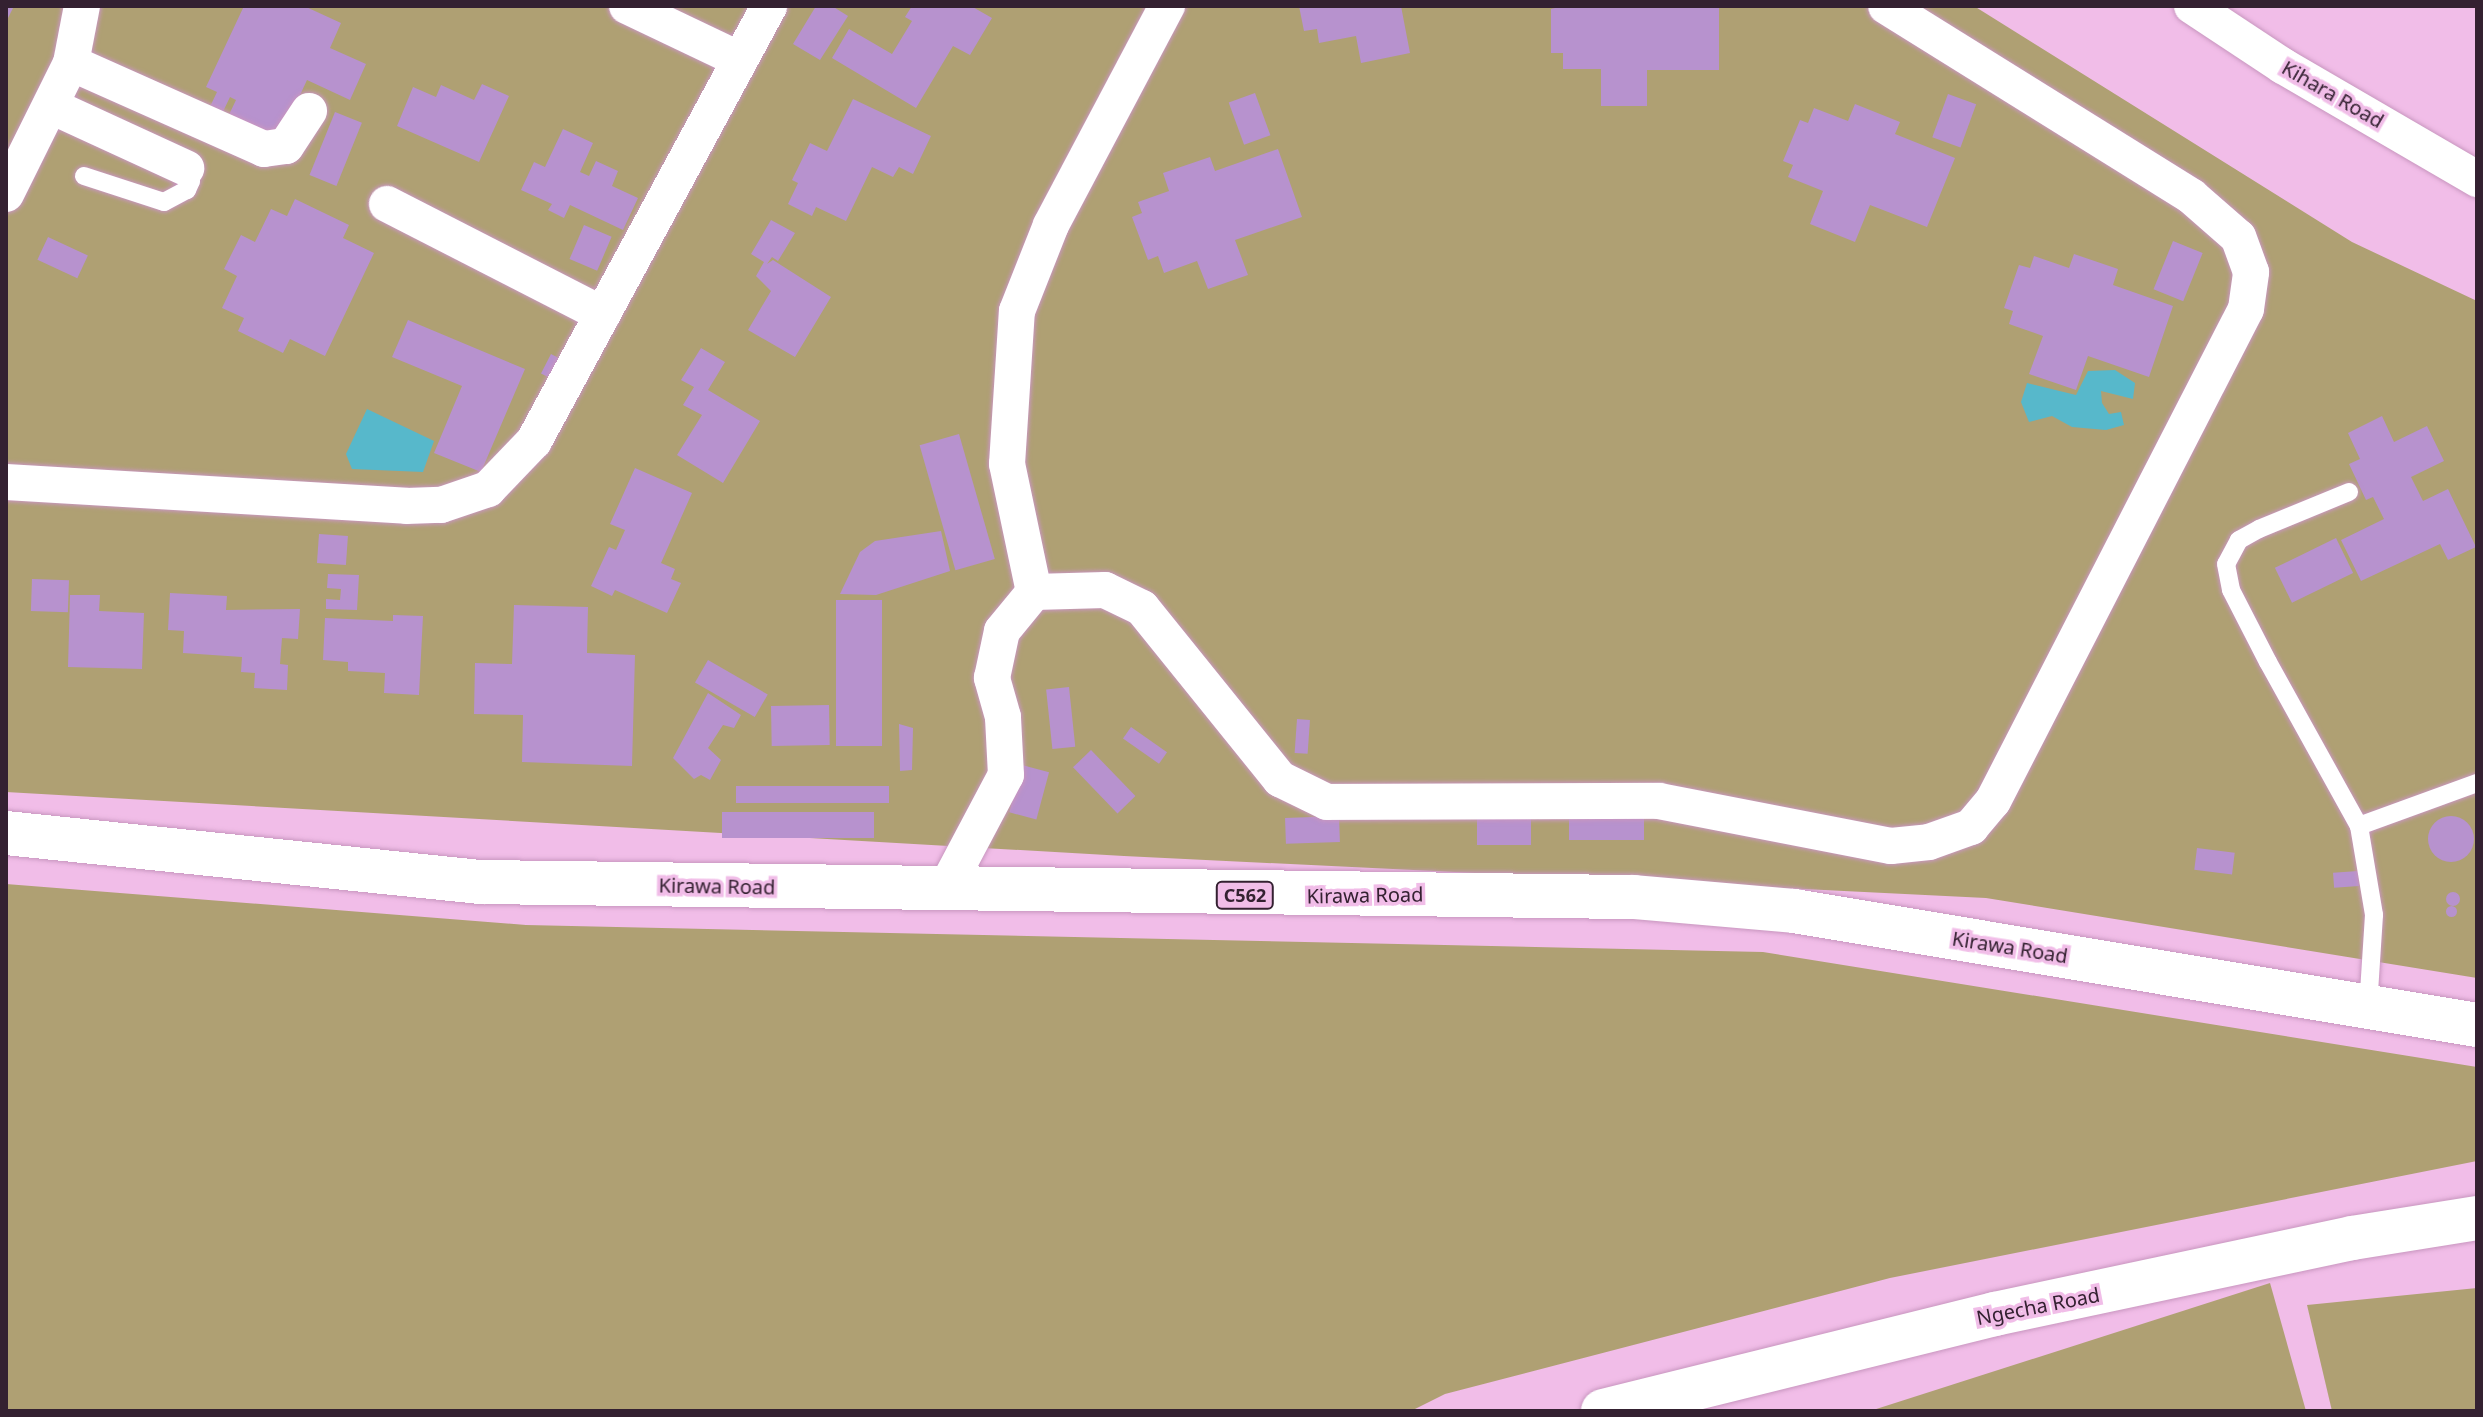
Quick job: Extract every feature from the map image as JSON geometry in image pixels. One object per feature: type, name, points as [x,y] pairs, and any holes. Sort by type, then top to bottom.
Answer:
[{"type":"main road","name":"Kirawa Road","points":[[6,833],[481,882],[1688,902],[1794,911],[2477,1025]]},
{"type":"main road","name":"Ngecha Road","points":[[1603,1411],[1995,1314],[2352,1238],[2477,1218]]},
{"type":"street","points":[[6,194],[71,63],[82,6]]},
{"type":"street","points":[[627,6],[740,60]]},
{"type":"street","points":[[6,482],[406,506],[470,498],[502,479],[534,441],[769,6]]},
{"type":"street","points":[[1034,592],[1007,464],[1017,311],[1051,225],[1167,6]]},
{"type":"street","points":[[945,890],[1006,775],[1003,717],[992,678],[1002,631],[1034,592],[1105,590],[1142,608],[1280,779],[1327,802],[1659,801],[1891,846],[1929,842],[1971,827],[1993,801],[2246,309],[2251,272],[2238,237],[2191,196],[1886,6]]},
{"type":"street","name":"Kihara Road","points":[[2192,6],[2283,66],[2477,179]]},
{"type":"street","points":[[71,63],[264,149],[286,146],[309,111]]},
{"type":"street","points":[[51,106],[186,168]]},
{"type":"street","points":[[387,204],[602,314]]},
{"type":"lane","points":[[84,176],[164,202],[187,190],[191,181],[186,168]]},
{"type":"lane","points":[[2349,492],[2239,540],[2226,564],[2231,590],[2359,826],[2374,915],[2368,1008]]},
{"type":"lane","points":[[2359,826],[2477,783]]},
{"type":"shaded area","points":[[6,6],[1974,6],[2352,242],[2477,301],[2477,978],[1986,898],[1124,856],[6,792]]},
{"type":"shaded area","points":[[2115,370],[2135,383],[2133,399],[2101,391],[2102,403],[2109,414],[2121,412],[2124,425],[2106,430],[2072,427],[2052,416],[2029,422],[2021,402],[2027,383],[2076,395],[2088,371]]},
{"type":"shaded area","points":[[367,409],[434,441],[423,472],[352,469],[346,454]]},
{"type":"shaded area","points":[[6,884],[526,925],[1763,952],[2477,1067],[2477,1161],[1890,1278],[1445,1394],[1411,1411],[6,1411]]},
{"type":"shaded area","points":[[2270,1283],[2306,1411],[1870,1411]]},
{"type":"shaded area","points":[[2477,1288],[2477,1411],[2332,1411],[2307,1305]]},
{"type":"building","points":[[6,6],[14,6],[6,22]]},
{"type":"building","points":[[244,6],[304,6],[341,23],[330,48],[366,64],[350,100],[307,80],[276,147],[225,123],[236,100],[230,97],[219,120],[206,115],[217,92],[206,87]]},
{"type":"building","points":[[816,6],[832,6],[848,16],[820,60],[793,44]]},
{"type":"building","points":[[912,6],[971,6],[992,18],[970,55],[953,46],[916,108],[832,58],[849,29],[892,54],[912,21],[905,17]]},
{"type":"building","points":[[1299,6],[1401,6],[1410,53],[1361,63],[1356,36],[1319,43],[1317,29],[1304,31]]},
{"type":"building","points":[[1563,6],[1719,6],[1719,70],[1647,70],[1647,106],[1601,106],[1601,69],[1563,69],[1563,53],[1551,53],[1551,9]]},
{"type":"building","points":[[482,84],[509,96],[479,162],[397,126],[413,87],[436,97],[441,85],[474,100]]},
{"type":"building","points":[[1255,93],[1270,135],[1244,145],[1229,103]]},
{"type":"building","points":[[1948,94],[1976,104],[1960,147],[1932,137]]},
{"type":"building","points":[[853,99],[931,136],[913,174],[899,167],[893,177],[872,167],[846,221],[816,207],[812,216],[788,204],[798,183],[792,180],[810,143],[827,151]]},
{"type":"building","points":[[1855,104],[1900,122],[1895,134],[1955,158],[1927,227],[1870,205],[1855,242],[1810,224],[1823,191],[1788,177],[1793,165],[1783,161],[1800,120],[1808,123],[1814,108],[1848,121]]},
{"type":"building","points":[[335,112],[362,123],[336,186],[310,175]]},
{"type":"building","points":[[563,129],[593,143],[580,172],[589,176],[596,161],[618,171],[612,186],[638,198],[623,230],[570,205],[564,218],[548,210],[552,204],[521,190],[534,162],[545,167]]},
{"type":"building","points":[[1278,149],[1302,217],[1235,240],[1248,275],[1208,289],[1197,261],[1164,273],[1158,256],[1148,260],[1132,217],[1142,213],[1138,202],[1169,191],[1163,173],[1210,157],[1215,171]]},
{"type":"building","points":[[295,199],[349,225],[343,238],[374,253],[325,356],[290,339],[283,353],[238,331],[244,318],[222,308],[237,276],[224,269],[241,235],[255,242],[271,209],[287,216]]},
{"type":"building","points":[[771,220],[795,233],[778,261],[772,257],[767,264],[773,260],[831,297],[795,357],[748,330],[771,291],[756,276],[764,262],[751,254]]},
{"type":"building","points":[[584,225],[612,237],[597,271],[570,259]]},
{"type":"building","points":[[48,237],[88,256],[77,278],[37,260]]},
{"type":"building","points":[[2173,241],[2203,253],[2183,301],[2154,289]]},
{"type":"building","points":[[2074,254],[2118,269],[2113,285],[2173,306],[2149,377],[2088,356],[2076,390],[2029,374],[2043,336],[2009,324],[2013,311],[2004,308],[2019,265],[2030,268],[2034,256],[2069,268]]},
{"type":"building","points":[[408,320],[525,369],[481,472],[434,453],[462,386],[392,357]]},
{"type":"building","points":[[701,348],[725,362],[708,390],[760,421],[723,483],[677,455],[702,415],[683,405],[694,387],[681,380]]},
{"type":"building","points":[[551,354],[567,362],[557,382],[541,374]]},
{"type":"building","points":[[2382,416],[2394,442],[2427,426],[2444,461],[2411,477],[2423,501],[2448,489],[2476,547],[2448,560],[2440,544],[2361,581],[2341,540],[2384,519],[2373,497],[2366,500],[2349,464],[2360,459],[2348,433]]},
{"type":"building","points":[[959,434],[995,559],[955,570],[920,445]]},
{"type":"building","points":[[635,468],[692,493],[661,563],[675,569],[671,579],[681,583],[667,613],[615,590],[612,596],[591,586],[609,547],[616,550],[625,530],[610,524]]},
{"type":"building","points":[[941,531],[950,571],[876,595],[840,594],[860,552],[875,541]]},
{"type":"building","points":[[319,534],[348,536],[346,565],[317,563]]},
{"type":"building","points":[[2336,538],[2353,573],[2292,603],[2275,568]]},
{"type":"building","points":[[328,574],[359,575],[357,610],[326,609],[326,599],[340,600],[341,589],[327,588]]},
{"type":"building","points":[[32,579],[69,580],[68,612],[31,611]]},
{"type":"building","points":[[170,593],[227,596],[226,610],[300,609],[298,639],[282,638],[280,664],[288,665],[287,690],[254,688],[255,673],[241,672],[242,657],[183,653],[184,631],[168,630]]},
{"type":"building","points":[[70,595],[100,595],[99,611],[144,613],[142,669],[68,667]]},
{"type":"building","points":[[836,600],[882,600],[882,746],[836,746]]},
{"type":"building","points":[[514,605],[588,607],[587,653],[635,655],[632,766],[522,762],[523,715],[474,714],[475,663],[512,664]]},
{"type":"building","points":[[393,615],[423,616],[419,695],[384,693],[385,673],[348,671],[348,662],[323,660],[325,618],[393,621]]},
{"type":"building","points":[[708,660],[768,694],[755,717],[695,683]]},
{"type":"building","points":[[1069,687],[1075,747],[1052,749],[1046,689]]},
{"type":"building","points":[[708,693],[741,715],[734,728],[723,725],[708,748],[721,760],[710,780],[701,775],[694,779],[673,758]]},
{"type":"building","points":[[829,705],[830,745],[772,746],[771,706]]},
{"type":"building","points":[[1297,719],[1310,720],[1308,754],[1295,753]]},
{"type":"building","points":[[899,724],[913,728],[912,770],[900,771]]},
{"type":"building","points":[[1131,727],[1167,752],[1159,764],[1123,738]]},
{"type":"building","points":[[1091,750],[1135,796],[1117,813],[1073,767]]},
{"type":"building","points":[[1022,765],[1049,772],[1036,820],[1009,812]]},
{"type":"building","points":[[736,786],[889,786],[889,803],[736,803]]},
{"type":"building","points":[[722,812],[874,812],[874,838],[722,838]]},
{"type":"building","points":[[1339,816],[1340,842],[1286,844],[1285,818]]},
{"type":"building","points":[[2451,816],[2467,823],[2474,839],[2467,855],[2451,862],[2435,855],[2428,839],[2435,823]]},
{"type":"building","points":[[1569,817],[1644,817],[1644,840],[1569,840]]},
{"type":"building","points":[[1477,818],[1531,818],[1531,845],[1477,845]]},
{"type":"building","points":[[2197,848],[2235,853],[2232,874],[2194,870]]},
{"type":"building","points":[[2358,871],[2359,886],[2334,888],[2333,873]]},
{"type":"building","points":[[2453,892],[2460,899],[2453,906],[2446,899]]},
{"type":"building","points":[[2451,906],[2456,911],[2451,916],[2446,911]]}]
